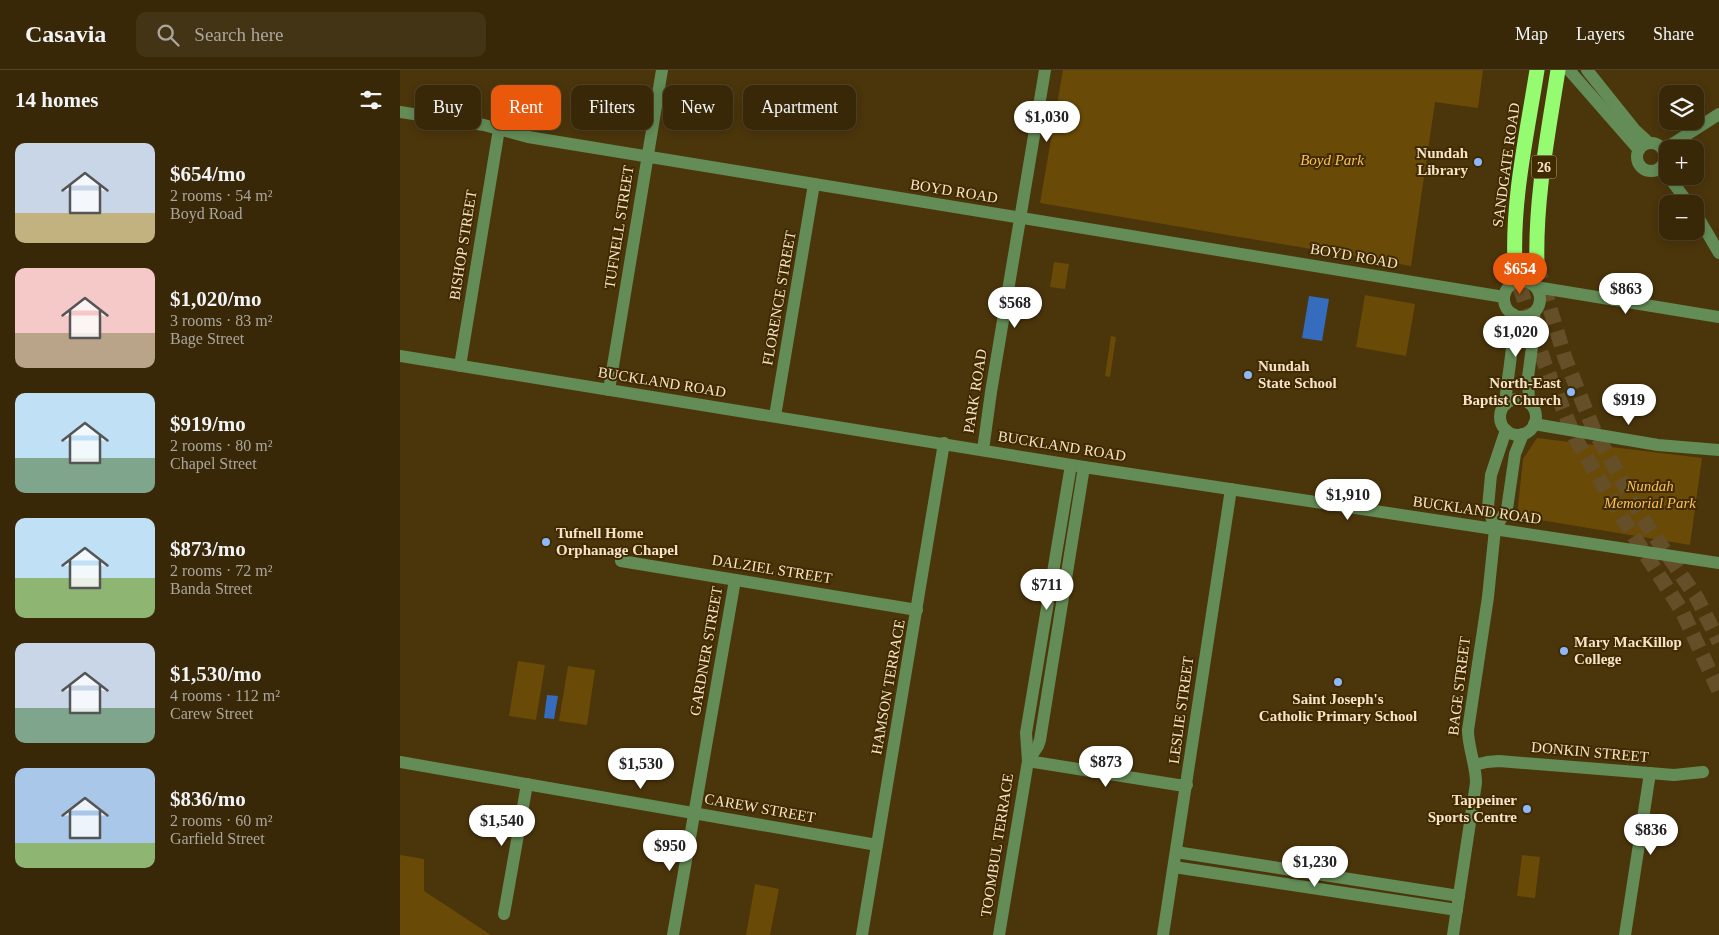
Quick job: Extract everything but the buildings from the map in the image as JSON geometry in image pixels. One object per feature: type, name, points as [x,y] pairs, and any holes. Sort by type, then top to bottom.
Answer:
[{"type":"highway","name":"SANDGATE ROAD","points":[[1515,264],[1514,242],[1518,192],[1537,70]]},
{"type":"highway","name":"26","points":[[1537,265],[1536,235],[1540,193],[1558,70]]},
{"type":"street","name":"TUFNELL STREET","points":[[609,390],[662,70]]},
{"type":"street","name":"PARK ROAD","points":[[983,450],[992,383],[1045,70]]},
{"type":"street","points":[[1569,70],[1644,147]]},
{"type":"street","points":[[1587,70],[1625,118],[1644,147]]},
{"type":"street","name":"BOYD ROAD","points":[[400,112],[491,127]]},
{"type":"street","points":[[1679,140],[1719,114]]},
{"type":"street","name":"BISHOP STREET","points":[[460,366],[499,130]]},
{"type":"street","name":"BOYD ROAD","points":[[503,130],[528,137],[1504,297]]},
{"type":"street","points":[[1644,147],[1659,145]]},
{"type":"street","points":[[1644,147],[1638,162],[1643,169],[1659,173]]},
{"type":"street","name":"FLORENCE STREET","points":[[775,416],[814,184]]},
{"type":"street","points":[[1674,185],[1682,195]]},
{"type":"street","points":[[1704,227],[1719,253]]},
{"type":"street","points":[[1534,313],[1524,317],[1513,314],[1506,307],[1504,297],[1506,291],[1514,283],[1526,281],[1536,287],[1719,317]]},
{"type":"street","points":[[1513,314],[1514,334],[1506,404],[1503,408],[1501,420],[1506,430],[1511,433],[1523,434],[1532,429],[1536,413],[1529,403],[1527,384],[1535,325],[1534,313],[1540,303],[1539,292],[1536,287]]},
{"type":"street","name":"BUCKLAND ROAD","points":[[400,356],[1071,465],[1719,563]]},
{"type":"street","points":[[1506,404],[1518,399],[1529,403]]},
{"type":"street","points":[[1534,424],[1658,444],[1719,450]]},
{"type":"street","name":"BAGE STREET","points":[[1454,935],[1476,790],[1476,777],[1469,745],[1468,730],[1488,597],[1495,529],[1488,507],[1491,475],[1506,430]]},
{"type":"street","name":"BAGE STREET","points":[[1495,529],[1507,509],[1515,454],[1523,434]]},
{"type":"street","name":"HAMSON TERRACE","points":[[862,935],[944,443]]},
{"type":"street","name":"TOOMBUL TERRACE","points":[[998,935],[1028,761],[1026,733],[1071,465]]},
{"type":"street","name":"TOOMBUL TERRACE","points":[[1028,761],[1040,740],[1084,467]]},
{"type":"street","name":"LESLIE STREET","points":[[1163,935],[1230,489]]},
{"type":"street","name":"DALZIEL STREET","points":[[621,561],[917,610]]},
{"type":"street","name":"GARDNER STREET","points":[[674,935],[735,580]]},
{"type":"street","points":[[1028,761],[1187,785]]},
{"type":"street","name":"DONKIN STREET","points":[[1474,765],[1499,761],[1650,773],[1687,774],[1702,772]]},
{"type":"street","name":"CAREW STREET","points":[[400,762],[877,845]]},
{"type":"street","points":[[1625,935],[1650,773]]},
{"type":"street","points":[[504,914],[526,784]]},
{"type":"street","points":[[1176,852],[1459,896]]},
{"type":"street","points":[[1174,867],[1457,910]]},
{"type":"green space","name":"Boyd Park","points":[[1063,70],[1483,70],[1478,108],[1435,102],[1411,266],[1040,203]]},
{"type":"green space","points":[[1054,262],[1069,264],[1065,289],[1050,287]]},
{"type":"green space","points":[[1365,295],[1415,304],[1406,356],[1356,347]]},
{"type":"green space","points":[[1111,336],[1116,337],[1110,377],[1105,376]]},
{"type":"green space","name":"Nundah Memorial Park","points":[[1537,438],[1702,458],[1690,545],[1517,516],[1523,459]]},
{"type":"green space","points":[[518,661],[545,665],[536,720],[509,716]]},
{"type":"green space","points":[[568,666],[595,670],[587,725],[559,721]]},
{"type":"green space","points":[[400,855],[424,859],[424,891],[491,935],[400,935]]},
{"type":"green space","points":[[1522,855],[1540,857],[1535,898],[1517,896]]},
{"type":"green space","points":[[755,884],[779,889],[770,935],[746,935]]},
{"type":"water","points":[[1309,296],[1329,299],[1322,341],[1302,338]]},
{"type":"water","points":[[547,695],[558,696],[554,719],[544,718]]},
{"type":"tunnel","points":[[1515,264],[1518,281],[1544,362],[1575,438],[1626,524],[1682,611],[1719,691]]},
{"type":"tunnel","points":[[1537,265],[1565,358],[1593,428],[1641,516],[1697,598],[1719,642]]},
{"type":"place","name":"Nundah Library","points":[[1478,162]]},
{"type":"place","name":"Nundah State School","points":[[1248,375]]},
{"type":"place","name":"North-East Baptist Church","points":[[1571,392]]},
{"type":"place","name":"Tufnell Home Orphanage Chapel","points":[[546,542]]},
{"type":"place","name":"Mary MacKillop College","points":[[1564,651]]},
{"type":"place","name":"Saint Joseph's Catholic Primary School","points":[[1338,682]]},
{"type":"place","name":"Tappeiner Sports Centre","points":[[1527,809]]}]
